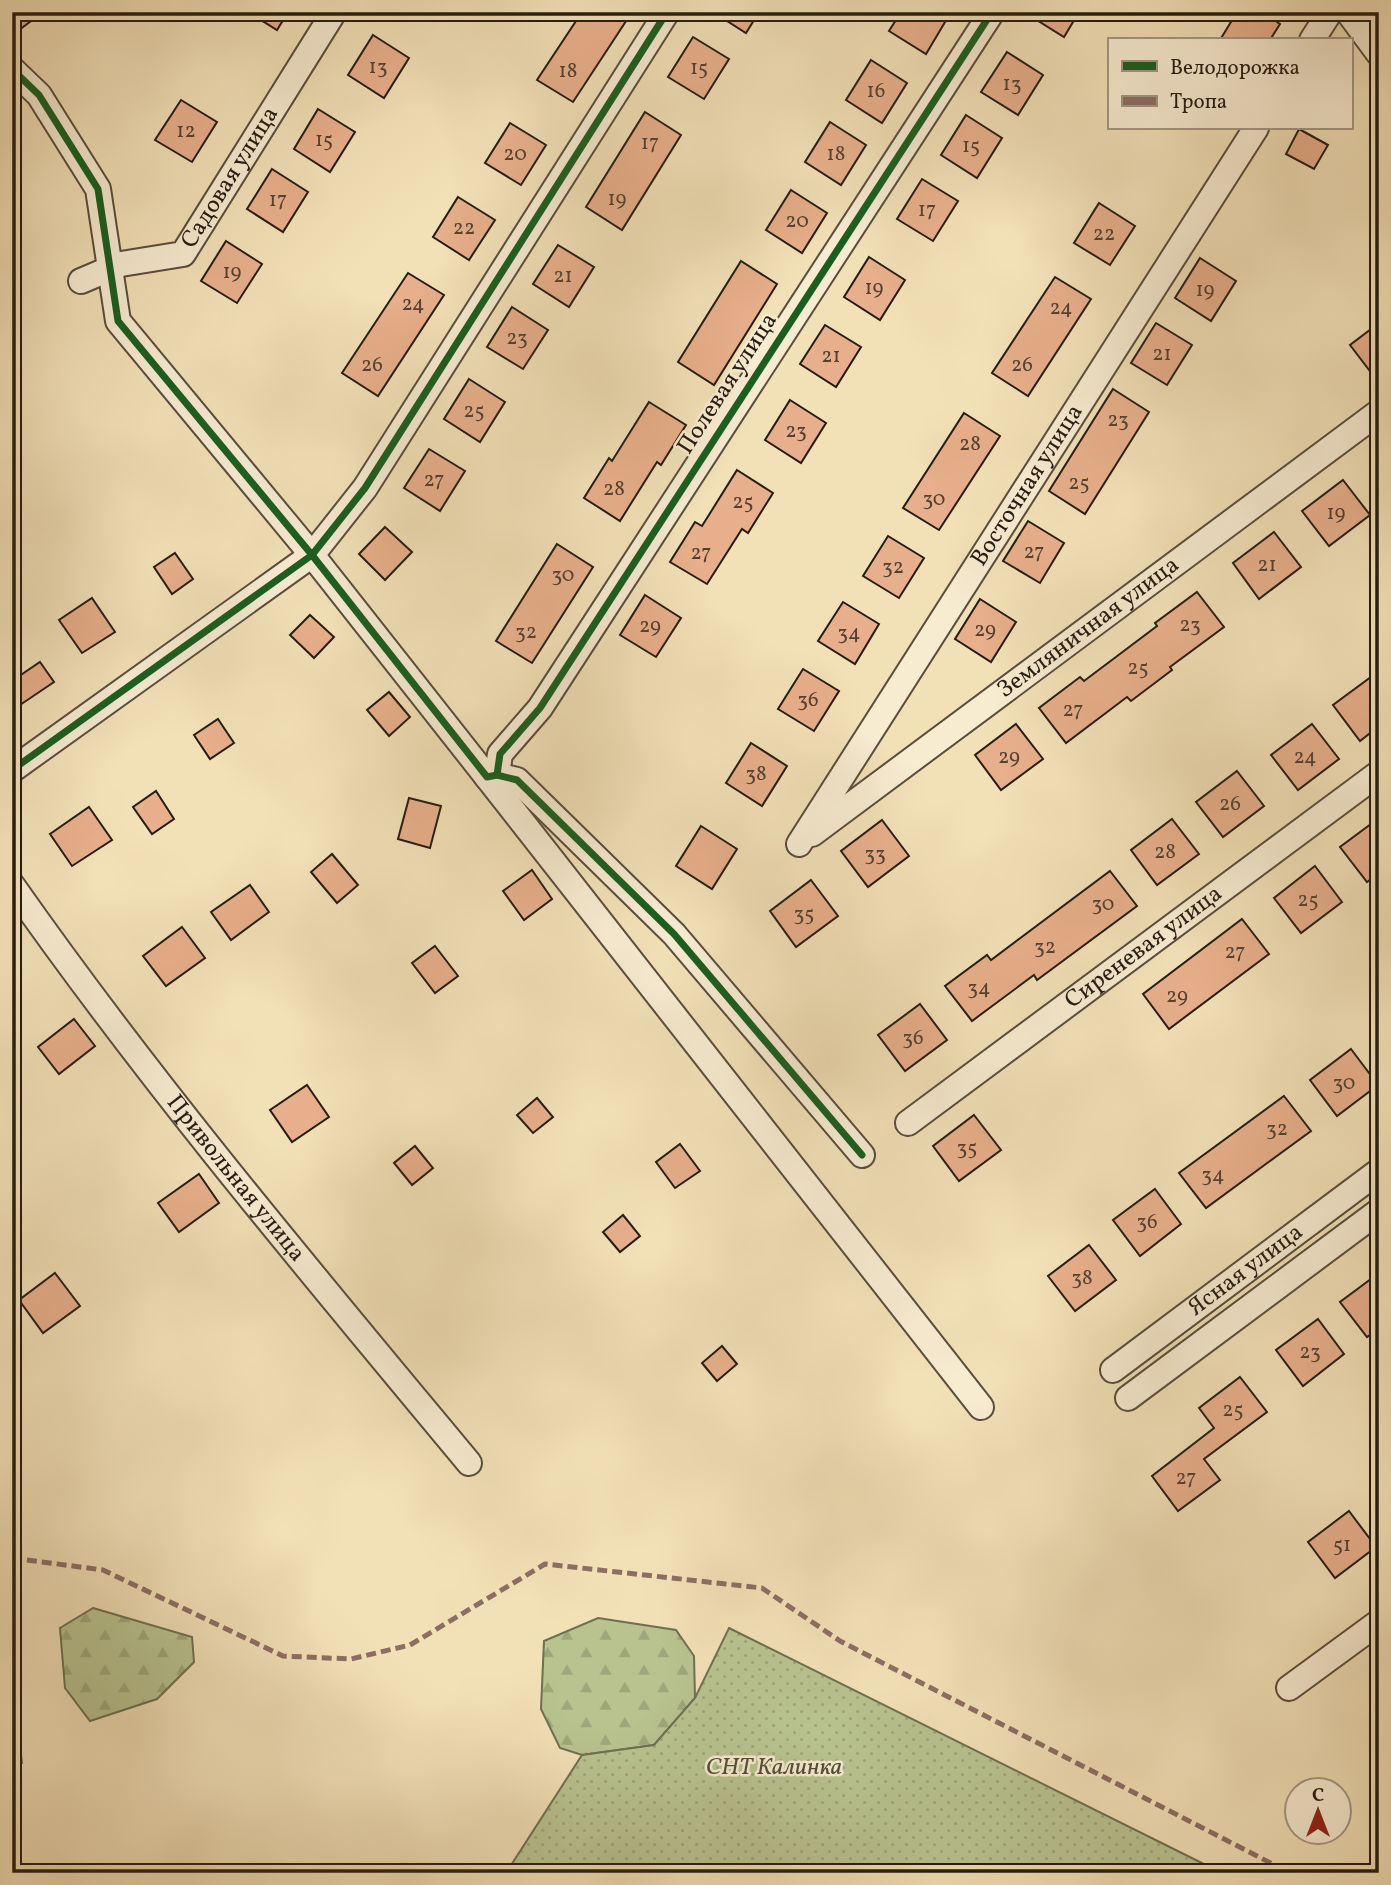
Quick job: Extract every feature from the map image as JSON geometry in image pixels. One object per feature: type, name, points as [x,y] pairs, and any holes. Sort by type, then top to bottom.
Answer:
[{"type":"street","name":"Садовая улица","points":[[81,281],[121,264],[183,254],[334,12]]},
{"type":"street","points":[[12,770],[312,555],[365,488],[667,12]]},
{"type":"street","name":"Полевая улица","points":[[492,776],[500,754],[540,708],[992,12]]},
{"type":"street","points":[[1313,38],[1330,12]]},
{"type":"street","points":[[1348,12],[1379,54]]},
{"type":"street","points":[[12,69],[39,95],[98,189],[118,321],[492,776],[981,1407]]},
{"type":"street","name":"Восточная улица","points":[[799,844],[1255,130]]},
{"type":"street","name":"Земляничная улица","points":[[799,844],[1379,412]]},
{"type":"street","name":"Сиреневая улица","points":[[908,1123],[1379,773]]},
{"type":"street","points":[[492,776],[517,780],[674,934],[862,1155]]},
{"type":"street","name":"Привольная улица","points":[[12,885],[71,969],[259,1210],[469,1463]]},
{"type":"street","name":"Ясная улица","points":[[1114,1370],[1379,1171]]},
{"type":"street","name":"Ясная улица","points":[[1128,1398],[1379,1212]]},
{"type":"street","points":[[1289,1688],[1379,1622]]},
{"type":"green space","points":[[93,1608],[192,1637],[194,1662],[157,1699],[90,1721],[65,1688],[60,1628]]},
{"type":"green space","points":[[598,1618],[676,1630],[694,1656],[695,1698],[654,1745],[582,1755],[560,1748],[541,1709],[544,1641]]},
{"type":"green space","name":"СНТ Калинка","points":[[729,1628],[1222,1873],[506,1873],[582,1755],[654,1745],[695,1698]]},
{"type":"green space","points":[[12,1688],[22,1763],[12,1768]]},
{"type":"building","points":[[12,12],[43,12],[19,30],[12,21]]},
{"type":"building","points":[[248,12],[288,12],[277,30]]},
{"type":"building","points":[[582,12],[632,12],[573,102],[537,80]]},
{"type":"building","points":[[713,12],[759,12],[746,33]]},
{"type":"building","points":[[901,12],[951,12],[926,54],[889,31]]},
{"type":"building","points":[[1024,12],[1079,12],[1064,37]]},
{"type":"building","points":[[1237,12],[1262,12],[1280,24],[1271,38],[1221,38]]},
{"type":"building","points":[[373,35],[409,58],[384,98],[348,75]]},
{"type":"building","points":[[693,37],[729,59],[704,99],[668,77]]},
{"type":"building","points":[[1007,52],[1043,75],[1018,115],[981,92]]},
{"type":"building","points":[[871,60],[907,83],[882,123],[846,100]]},
{"type":"building","points":[[181,100],[217,122],[192,162],[155,140]]},
{"type":"building","points":[[318,109],[355,132],[330,172],[294,149]]},
{"type":"building","points":[[645,112],[681,135],[622,230],[586,207]]},
{"type":"building","points":[[966,115],[1002,138],[977,178],[941,155]]},
{"type":"building","points":[[830,122],[866,145],[841,185],[805,162]]},
{"type":"building","points":[[510,123],[546,145],[521,185],[485,163]]},
{"type":"building","points":[[1298,130],[1328,145],[1314,169],[1286,154]]},
{"type":"building","points":[[272,169],[308,192],[283,232],[247,209]]},
{"type":"building","points":[[922,179],[958,201],[933,241],[897,219]]},
{"type":"building","points":[[791,190],[827,213],[802,253],[766,230]]},
{"type":"building","points":[[458,197],[495,220],[469,260],[433,237]]},
{"type":"building","points":[[1099,203],[1135,226],[1110,265],[1074,243]]},
{"type":"building","points":[[226,241],[262,264],[237,303],[201,281]]},
{"type":"building","points":[[558,245],[594,267],[569,307],[533,284]]},
{"type":"building","points":[[869,257],[905,280],[880,320],[844,297]]},
{"type":"building","points":[[1200,258],[1236,281],[1211,321],[1175,298]]},
{"type":"building","points":[[741,261],[777,284],[714,385],[678,362]]},
{"type":"building","points":[[408,273],[444,295],[378,396],[342,373]]},
{"type":"building","points":[[1055,277],[1091,299],[1028,396],[992,373]]},
{"type":"building","points":[[512,307],[548,330],[523,369],[487,347]]},
{"type":"building","points":[[1156,323],[1192,345],[1167,385],[1131,363]]},
{"type":"building","points":[[1379,323],[1379,383],[1350,345]]},
{"type":"building","points":[[825,325],[861,347],[836,387],[800,364]]},
{"type":"building","points":[[469,379],[505,402],[480,442],[444,419]]},
{"type":"building","points":[[1113,389],[1149,412],[1085,514],[1049,491]]},
{"type":"building","points":[[790,400],[826,423],[801,463],[765,440]]},
{"type":"building","points":[[649,402],[686,425],[661,465],[657,462],[620,521],[584,498],[609,458],[612,461]]},
{"type":"building","points":[[964,413],[1000,436],[939,530],[903,508]]},
{"type":"building","points":[[429,449],[465,471],[440,511],[404,488]]},
{"type":"building","points":[[737,470],[773,493],[748,533],[742,529],[707,584],[670,562],[695,522],[702,526]]},
{"type":"building","points":[[1343,480],[1370,515],[1329,546],[1302,511]]},
{"type":"building","points":[[1028,521],[1064,543],[1040,583],[1003,561]]},
{"type":"building","points":[[385,527],[412,552],[385,580],[359,554]]},
{"type":"building","points":[[1274,532],[1301,567],[1259,599],[1233,563]]},
{"type":"building","points":[[888,536],[924,558],[899,598],[863,576]]},
{"type":"building","points":[[557,544],[593,567],[532,663],[496,641]]},
{"type":"building","points":[[175,553],[193,579],[172,594],[154,567]]},
{"type":"building","points":[[1197,592],[1224,627],[1170,667],[1172,670],[1131,701],[1127,697],[1066,743],[1039,708],[1080,677],[1084,681]]},
{"type":"building","points":[[645,595],[681,618],[656,657],[620,635]]},
{"type":"building","points":[[92,598],[115,632],[82,653],[59,620]]},
{"type":"building","points":[[980,599],[1016,622],[991,662],[955,639]]},
{"type":"building","points":[[843,602],[879,624],[855,664],[818,641]]},
{"type":"building","points":[[310,615],[334,637],[314,658],[290,635]]},
{"type":"building","points":[[40,662],[54,682],[20,705],[12,694],[12,681]]},
{"type":"building","points":[[803,669],[839,691],[814,731],[778,709]]},
{"type":"building","points":[[1379,671],[1379,726],[1360,741],[1333,705]]},
{"type":"building","points":[[389,692],[410,717],[389,736],[367,710]]},
{"type":"building","points":[[218,719],[234,743],[210,759],[194,735]]},
{"type":"building","points":[[1016,724],[1043,759],[1001,790],[975,755]]},
{"type":"building","points":[[1312,724],[1339,759],[1298,790],[1271,755]]},
{"type":"building","points":[[751,743],[787,766],[762,806],[726,783]]},
{"type":"building","points":[[1237,771],[1264,806],[1223,837],[1196,802]]},
{"type":"building","points":[[156,791],[174,819],[152,834],[133,807]]},
{"type":"building","points":[[409,798],[441,806],[430,848],[398,839]]},
{"type":"building","points":[[89,807],[112,840],[72,866],[50,834]]},
{"type":"building","points":[[1379,818],[1379,873],[1367,882],[1340,847]]},
{"type":"building","points":[[1172,819],[1199,854],[1157,885],[1131,850]]},
{"type":"building","points":[[882,820],[909,856],[868,887],[841,851]]},
{"type":"building","points":[[701,826],[737,849],[712,889],[676,866]]},
{"type":"building","points":[[332,854],[358,885],[337,903],[311,872]]},
{"type":"building","points":[[1315,866],[1342,902],[1301,933],[1274,898]]},
{"type":"building","points":[[532,870],[552,899],[524,920],[503,891]]},
{"type":"building","points":[[1110,871],[1137,906],[1037,980],[1034,975],[972,1021],[945,986],[987,955],[991,960]]},
{"type":"building","points":[[811,880],[838,916],[796,947],[770,911]]},
{"type":"building","points":[[250,885],[269,912],[231,940],[211,912]]},
{"type":"building","points":[[1242,919],[1269,954],[1169,1029],[1143,994]]},
{"type":"building","points":[[182,927],[205,958],[166,986],[143,956]]},
{"type":"building","points":[[435,946],[458,976],[435,993],[412,963]]},
{"type":"building","points":[[920,1004],[947,1040],[905,1071],[878,1035]]},
{"type":"building","points":[[74,1019],[95,1046],[59,1074],[38,1047]]},
{"type":"building","points":[[1351,1049],[1378,1085],[1337,1116],[1310,1080]]},
{"type":"building","points":[[307,1085],[329,1117],[292,1142],[270,1110]]},
{"type":"building","points":[[1284,1096],[1311,1131],[1206,1208],[1179,1173]]},
{"type":"building","points":[[537,1098],[553,1117],[533,1133],[517,1115]]},
{"type":"building","points":[[974,1115],[1001,1150],[959,1181],[933,1146]]},
{"type":"building","points":[[680,1144],[700,1171],[675,1188],[656,1162]]},
{"type":"building","points":[[415,1146],[433,1168],[412,1185],[394,1163]]},
{"type":"building","points":[[199,1174],[219,1203],[179,1232],[158,1203]]},
{"type":"building","points":[[1155,1189],[1181,1224],[1140,1256],[1113,1220]]},
{"type":"building","points":[[623,1215],[640,1236],[620,1252],[603,1232]]},
{"type":"building","points":[[1089,1245],[1116,1280],[1075,1311],[1048,1276]]},
{"type":"building","points":[[55,1273],[80,1306],[43,1333],[19,1300]]},
{"type":"building","points":[[1379,1273],[1379,1328],[1367,1337],[1340,1302]]},
{"type":"building","points":[[1318,1319],[1344,1354],[1303,1386],[1276,1350]]},
{"type":"building","points":[[722,1346],[737,1364],[717,1381],[702,1363]]},
{"type":"building","points":[[1240,1377],[1267,1412],[1204,1459],[1220,1480],[1178,1511],[1152,1476],[1214,1428],[1199,1408]]},
{"type":"building","points":[[1349,1511],[1376,1547],[1335,1578],[1308,1542]]},
{"type":"marked path","points":[[12,1558],[103,1570],[283,1656],[351,1659],[410,1645],[545,1564],[762,1588],[840,1641],[1290,1873]]},
{"type":"cycle path","points":[[12,770],[312,555],[365,488],[667,12]]},
{"type":"cycle path","points":[[497,775],[500,754],[540,708],[992,12]]},
{"type":"cycle path","points":[[12,69],[39,95],[98,189],[118,321],[312,555],[487,777],[497,775],[517,780],[674,934],[862,1155]]}]
